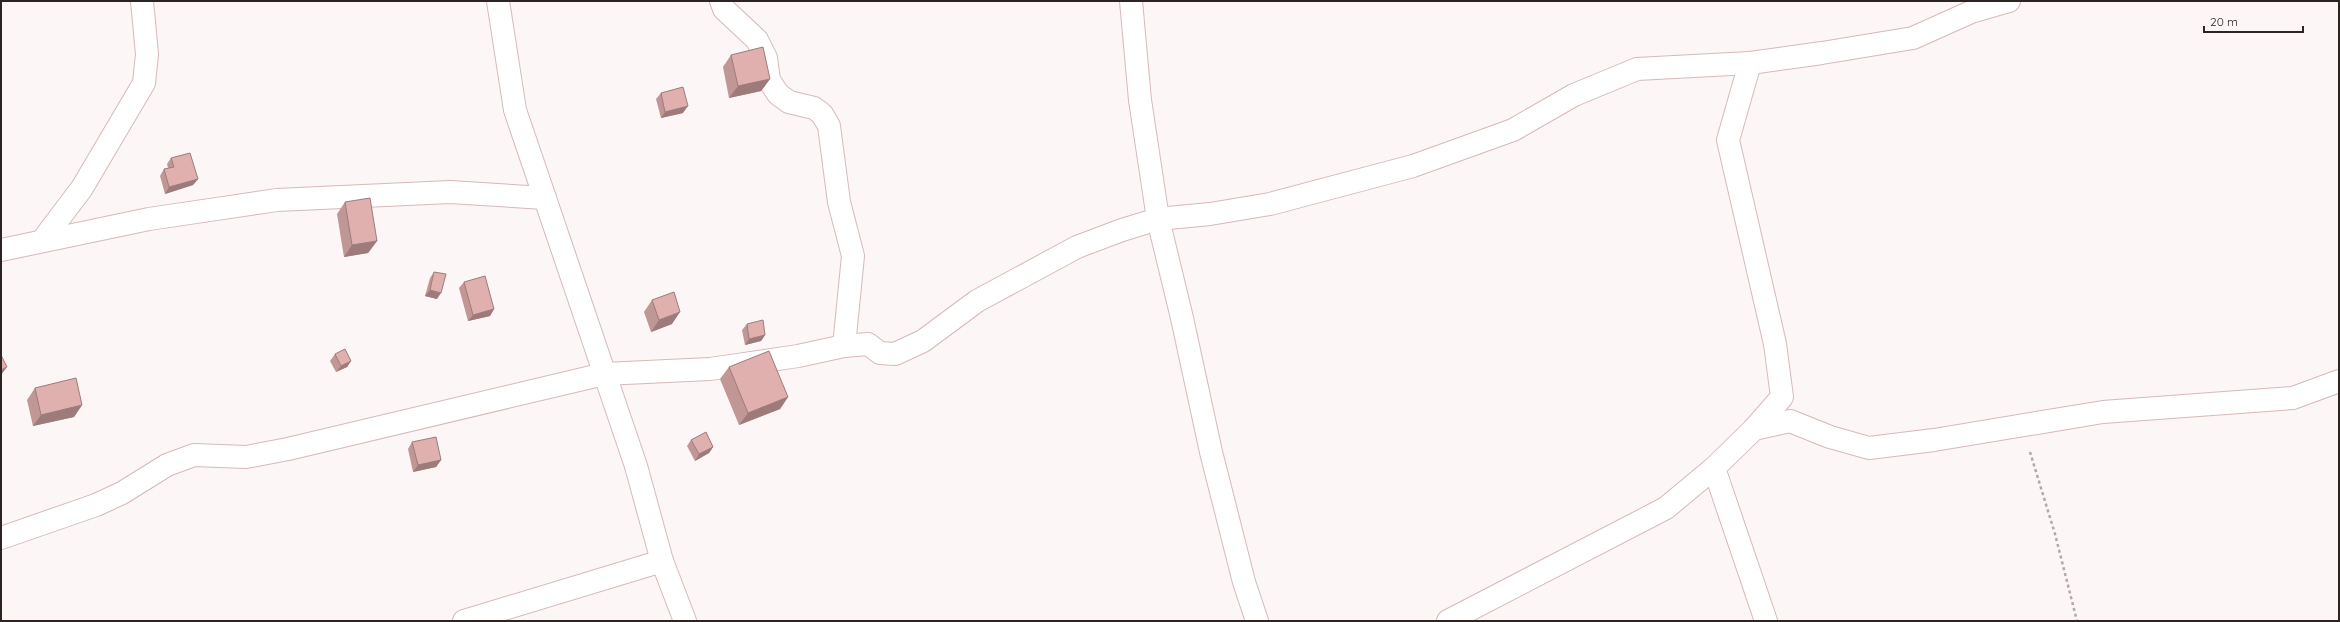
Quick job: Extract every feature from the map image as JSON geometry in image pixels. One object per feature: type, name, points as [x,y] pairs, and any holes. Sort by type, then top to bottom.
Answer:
[{"type":"street","points":[[42,241],[82,188],[144,83],[147,54],[142,1]]},
{"type":"street","points":[[498,1],[515,110],[642,486],[662,562],[685,621]]},
{"type":"street","points":[[721,1],[728,13],[757,40],[766,58],[770,80],[778,94],[789,102],[814,108],[822,114],[829,126],[839,202],[853,256],[844,346]]},
{"type":"street","points":[[1131,1],[1140,100],[1158,219],[1211,452],[1244,582],[1257,621]]},
{"type":"street","points":[[1,538],[96,505],[122,493],[167,465],[194,456],[246,457],[288,449],[604,374],[710,369],[798,356],[844,346],[868,344],[880,353],[895,354],[923,341],[977,301],[1077,247],[1158,219],[1210,214],[1270,204],[1413,166],[1513,130],[1574,95],[1637,69],[1750,62],[1822,53],[1913,38],[1971,12],[2009,1]]},
{"type":"street","points":[[1448,621],[1666,508],[1714,468],[1754,429],[1782,397],[1775,344],[1728,140],[1750,62]]},
{"type":"street","points":[[1,250],[149,219],[277,200],[450,192],[545,198]]},
{"type":"street","points":[[1754,429],[1790,421],[1830,438],[1870,448],[2103,412],[2293,398],[2339,381]]},
{"type":"street","points":[[1714,468],[1766,621]]},
{"type":"street","points":[[464,621],[662,562]]},
{"type":"path","points":[[2022,425],[2055,534],[2077,621]]},
{"type":"building","points":[[763,47],[770,79],[738,86],[731,55]]},
{"type":"building","points":[[683,87],[688,106],[665,112],[661,93]]},
{"type":"building","points":[[190,153],[198,179],[169,187],[164,169],[174,167],[171,158]]},
{"type":"building","points":[[370,198],[377,241],[352,245],[345,202]]},
{"type":"building","points":[[434,272],[446,274],[441,293],[430,290]]},
{"type":"building","points":[[485,276],[494,309],[473,315],[464,282]]},
{"type":"building","points":[[674,292],[680,312],[659,320],[652,300]]},
{"type":"building","points":[[763,320],[765,335],[749,339],[747,324]]},
{"type":"building","points":[[345,349],[351,361],[341,366],[335,354]]},
{"type":"building","points":[[769,351],[788,397],[748,413],[729,367]]},
{"type":"building","points":[[1,355],[7,367],[1,370]]},
{"type":"building","points":[[76,378],[82,405],[41,415],[35,388]]},
{"type":"building","points":[[706,432],[713,447],[699,454],[691,440]]},
{"type":"building","points":[[436,437],[441,460],[418,465],[412,442]]}]
